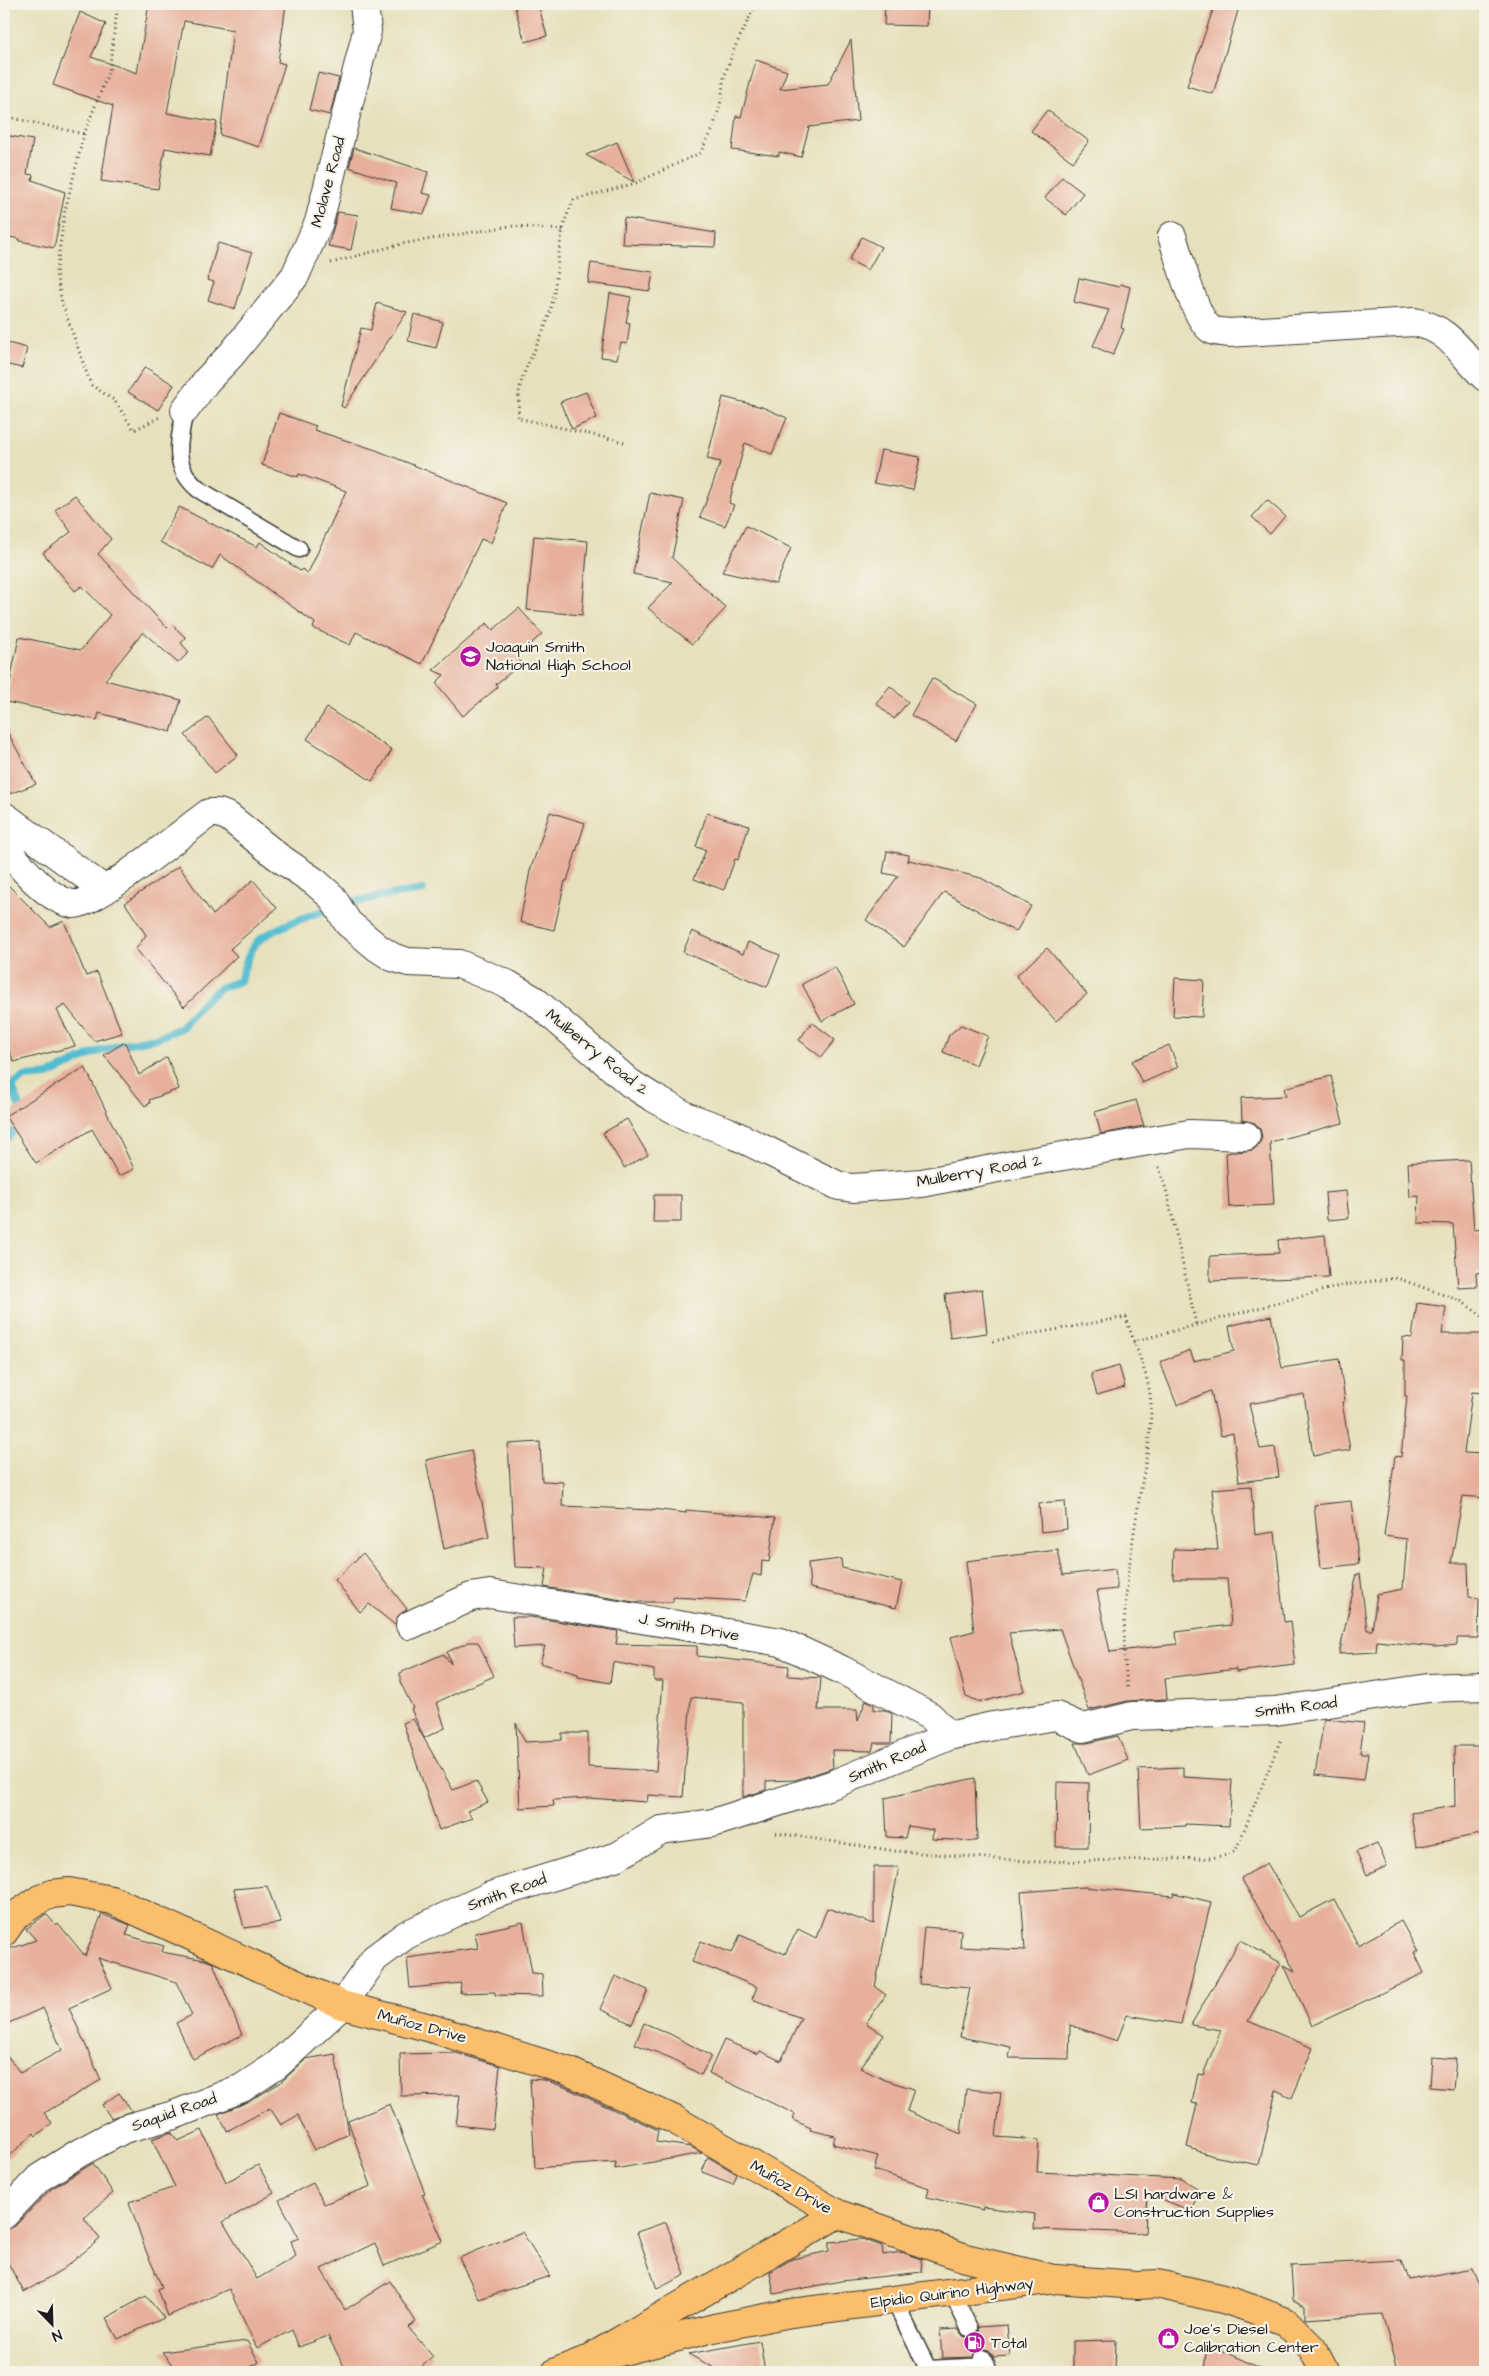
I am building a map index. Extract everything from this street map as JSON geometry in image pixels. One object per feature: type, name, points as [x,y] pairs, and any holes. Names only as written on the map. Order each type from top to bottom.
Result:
[{"type":"main road","name":"Muñoz Drive","points":[[4,1932],[16,1915],[40,1899],[52,1894],[69,1892],[112,1900],[342,2005],[454,2034],[568,2071],[675,2120],[838,2214],[966,2258],[1056,2279]]},
{"type":"main road","name":"Muñoz Drive","points":[[584,2362],[838,2214]]},
{"type":"main road","name":"Elpidio Quirino Highway","points":[[556,2372],[584,2362],[714,2328],[792,2312],[1056,2279],[1137,2285],[1157,2284],[1253,2309],[1286,2322],[1312,2348],[1325,2372]]},
{"type":"street","name":"Molave Road","points":[[185,410],[207,380],[231,355],[295,276],[319,222],[367,31],[364,4]]},
{"type":"street","points":[[1172,236],[1200,317],[1212,330],[1228,333],[1414,322],[1430,325],[1446,334],[1470,363],[1485,377]]},
{"type":"street","name":"Mulberry Road 2","points":[[4,845],[18,864],[41,886],[66,902],[75,904],[84,902],[105,890],[209,813],[218,813],[229,817],[332,897],[348,923],[392,957],[408,962],[459,964],[507,984],[534,1000],[630,1083],[652,1097],[688,1117],[727,1131],[839,1186],[853,1188],[922,1183],[1023,1162],[1189,1134],[1246,1136]]},
{"type":"street","points":[[4,816],[105,890]]},
{"type":"street","name":"J. Smith Drive","points":[[410,1625],[471,1597],[490,1594],[781,1642],[842,1670],[930,1716],[949,1736]]},
{"type":"street","name":"Smith Road","points":[[342,2005],[375,1958],[406,1935],[448,1914],[490,1896],[618,1856],[661,1830],[713,1823],[834,1784],[949,1736],[993,1726],[1056,1716],[1083,1728],[1132,1716],[1231,1714],[1293,1709],[1428,1688],[1485,1686]]},
{"type":"street","name":"Saquid Road","points":[[4,2215],[39,2178],[79,2153],[124,2129],[174,2115],[242,2088],[277,2065],[342,2005]]},
{"type":"lane","points":[[185,410],[179,445],[180,461],[189,481],[198,489],[299,549]]},
{"type":"lane","points":[[952,2292],[969,2328]]},
{"type":"lane","points":[[894,2300],[928,2369],[987,2366],[983,2358]]},
{"type":"path","points":[[118,4],[109,71],[84,134],[65,210],[56,272],[62,304],[91,385],[114,400],[134,430],[159,418]]},
{"type":"path","points":[[624,442],[518,418],[520,388],[550,313],[563,230],[574,200],[636,183],[700,153],[713,129],[721,101],[724,77],[734,49],[756,4]]},
{"type":"path","points":[[4,116],[84,134]]},
{"type":"path","points":[[295,276],[345,258],[409,242],[510,226],[563,230]]},
{"type":"path","points":[[1150,1141],[1168,1193],[1196,1324]]},
{"type":"path","points":[[1133,1342],[1343,1285],[1397,1278],[1461,1301],[1485,1318]]},
{"type":"path","points":[[993,1341],[1126,1316],[1133,1342],[1147,1379],[1151,1407],[1133,1538],[1125,1621],[1124,1659],[1132,1716]]},
{"type":"path","points":[[767,1832],[895,1851],[1038,1862],[1212,1858],[1226,1855],[1236,1850],[1293,1709]]},
{"type":"building","points":[[149,4],[286,4],[278,62],[285,64],[259,147],[220,135],[233,30],[184,21],[167,113],[217,122],[210,156],[165,148],[158,189],[101,181],[113,106],[53,85],[80,12],[106,24],[91,57],[137,73]]},
{"type":"building","points":[[529,4],[538,4],[547,36],[525,42],[515,8]]},
{"type":"building","points":[[885,4],[928,4],[927,26],[884,25]]},
{"type":"building","points":[[1215,4],[1240,4],[1213,94],[1187,86]]},
{"type":"building","points":[[851,40],[858,121],[809,127],[801,157],[779,152],[779,156],[732,150],[736,116],[741,117],[756,60],[787,71],[780,89],[828,84]]},
{"type":"building","points":[[318,73],[339,78],[330,115],[309,110]]},
{"type":"building","points":[[1047,110],[1089,141],[1073,162],[1031,131]]},
{"type":"building","points":[[4,135],[33,140],[27,174],[33,175],[32,180],[65,192],[54,248],[4,236]]},
{"type":"building","points":[[617,142],[634,182],[586,155]]},
{"type":"building","points":[[354,148],[428,172],[422,193],[431,195],[424,214],[391,208],[396,183],[349,167]]},
{"type":"building","points":[[1062,177],[1083,193],[1066,215],[1045,198]]},
{"type":"building","points":[[338,212],[358,215],[351,250],[328,246]]},
{"type":"building","points":[[624,218],[716,233],[715,247],[622,244]]},
{"type":"building","points":[[862,237],[881,247],[868,270],[849,260]]},
{"type":"building","points":[[218,243],[252,253],[235,309],[208,300],[214,282],[207,280]]},
{"type":"building","points":[[591,263],[653,272],[650,291],[588,283]]},
{"type":"building","points":[[1079,278],[1119,287],[1120,284],[1130,287],[1121,328],[1124,329],[1113,355],[1093,346],[1109,310],[1074,302]]},
{"type":"building","points":[[610,293],[631,297],[626,322],[630,323],[627,344],[621,343],[617,359],[601,357]]},
{"type":"building","points":[[377,303],[407,312],[344,408],[341,406],[361,328],[371,330]]},
{"type":"building","points":[[414,314],[443,322],[436,348],[408,341]]},
{"type":"building","points":[[4,342],[27,348],[22,368],[4,364]]},
{"type":"building","points":[[145,367],[174,385],[158,410],[128,392]]},
{"type":"building","points":[[586,392],[597,418],[572,429],[560,402]]},
{"type":"building","points":[[723,397],[762,407],[787,418],[772,454],[745,443],[729,503],[734,505],[725,526],[700,517],[721,462],[707,459]]},
{"type":"building","points":[[279,413],[316,426],[314,430],[376,450],[507,503],[491,543],[481,539],[422,664],[356,632],[350,645],[313,628],[315,623],[220,555],[212,569],[160,542],[179,507],[257,547],[260,542],[300,571],[302,569],[308,573],[346,491],[299,474],[298,477],[262,465]]},
{"type":"building","points":[[881,450],[920,457],[913,490],[874,483]]},
{"type":"building","points":[[650,493],[684,500],[672,558],[726,608],[692,644],[648,608],[673,582],[633,574]]},
{"type":"building","points":[[75,495],[111,539],[98,554],[167,628],[171,624],[186,638],[181,643],[189,652],[178,663],[143,632],[105,680],[181,700],[171,732],[99,713],[97,720],[6,702],[19,637],[81,650],[110,615],[82,586],[75,591],[43,553],[71,532],[55,510]]},
{"type":"building","points":[[1267,500],[1285,516],[1270,534],[1252,517]]},
{"type":"building","points":[[746,526],[791,548],[776,584],[722,572]]},
{"type":"building","points":[[534,536],[588,541],[582,615],[527,610]]},
{"type":"building","points":[[519,608],[542,634],[516,657],[522,663],[496,684],[498,687],[463,716],[436,683],[444,675],[433,670],[487,623],[493,630]]},
{"type":"building","points":[[932,678],[977,704],[956,741],[911,715]]},
{"type":"building","points":[[890,686],[908,702],[894,719],[876,703]]},
{"type":"building","points":[[327,708],[392,750],[372,781],[307,739]]},
{"type":"building","points":[[208,717],[238,755],[215,773],[185,735]]},
{"type":"building","points":[[4,726],[36,784],[9,794],[4,782]]},
{"type":"building","points":[[550,812],[585,823],[567,881],[565,881],[554,930],[520,922],[530,871]]},
{"type":"building","points":[[707,813],[749,826],[738,860],[735,859],[724,890],[694,879],[706,850],[696,847]]},
{"type":"building","points":[[887,851],[909,855],[908,862],[909,860],[981,878],[1031,906],[1016,932],[944,892],[904,947],[866,920],[898,876],[883,873]]},
{"type":"building","points":[[179,866],[213,915],[253,880],[277,908],[230,949],[237,956],[184,1007],[136,949],[146,935],[125,903]]},
{"type":"building","points":[[4,881],[50,927],[64,921],[86,976],[97,972],[122,1033],[94,1041],[65,1005],[57,1010],[75,1046],[14,1062],[4,1039]]},
{"type":"building","points":[[692,931],[743,954],[748,942],[780,955],[767,987],[683,952]]},
{"type":"building","points":[[1047,948],[1087,994],[1056,1021],[1016,976]]},
{"type":"building","points":[[835,967],[854,1004],[822,1021],[802,984]]},
{"type":"building","points":[[1175,978],[1204,980],[1202,1017],[1173,1016]]},
{"type":"building","points":[[812,1022],[835,1040],[821,1057],[799,1040]]},
{"type":"building","points":[[961,1025],[988,1036],[976,1065],[943,1052],[949,1035]]},
{"type":"building","points":[[125,1042],[139,1075],[167,1057],[179,1089],[149,1100],[150,1103],[145,1106],[104,1055]]},
{"type":"building","points":[[1169,1045],[1178,1067],[1142,1083],[1132,1061]]},
{"type":"building","points":[[85,1067],[134,1169],[119,1176],[92,1129],[36,1163],[5,1116]]},
{"type":"building","points":[[1331,1076],[1343,1123],[1270,1142],[1274,1205],[1229,1207],[1226,1153],[1253,1150],[1259,1145],[1262,1137],[1260,1129],[1255,1123],[1242,1120],[1241,1098],[1286,1096],[1284,1088]]},
{"type":"building","points":[[1136,1100],[1144,1126],[1101,1134],[1095,1112]]},
{"type":"building","points":[[627,1119],[648,1155],[624,1168],[603,1133]]},
{"type":"building","points":[[1469,1160],[1474,1230],[1485,1229],[1485,1272],[1476,1273],[1477,1287],[1458,1288],[1453,1224],[1418,1223],[1419,1196],[1410,1197],[1408,1163]]},
{"type":"building","points":[[1346,1191],[1349,1218],[1327,1220],[1325,1193]]},
{"type":"building","points":[[654,1195],[681,1195],[681,1222],[653,1222]]},
{"type":"building","points":[[1325,1235],[1329,1277],[1210,1281],[1210,1256],[1279,1253],[1278,1240]]},
{"type":"building","points":[[982,1289],[987,1333],[950,1338],[945,1294]]},
{"type":"building","points":[[1417,1303],[1446,1307],[1442,1334],[1485,1334],[1484,1393],[1472,1392],[1464,1453],[1485,1454],[1485,1498],[1463,1496],[1451,1563],[1468,1563],[1469,1597],[1479,1598],[1478,1638],[1457,1638],[1457,1645],[1435,1647],[1377,1641],[1376,1652],[1339,1654],[1357,1574],[1360,1574],[1367,1630],[1372,1630],[1377,1594],[1403,1589],[1407,1539],[1384,1536],[1395,1456],[1401,1457],[1407,1396],[1405,1396],[1405,1360],[1402,1360],[1403,1337],[1412,1338]]},
{"type":"building","points":[[1271,1316],[1282,1368],[1339,1359],[1345,1401],[1342,1402],[1350,1450],[1313,1456],[1304,1394],[1249,1404],[1260,1449],[1275,1447],[1279,1477],[1239,1482],[1233,1433],[1221,1436],[1211,1391],[1177,1405],[1160,1362],[1190,1350],[1194,1361],[1234,1351],[1229,1326]]},
{"type":"building","points":[[1119,1366],[1125,1387],[1097,1395],[1091,1374]]},
{"type":"building","points":[[540,1442],[542,1481],[563,1482],[562,1506],[652,1509],[686,1513],[686,1510],[775,1518],[769,1562],[762,1561],[761,1576],[753,1574],[745,1601],[673,1597],[673,1602],[634,1602],[544,1587],[547,1568],[515,1567],[508,1444]]},
{"type":"building","points":[[471,1450],[489,1537],[444,1549],[426,1460]]},
{"type":"building","points":[[1251,1486],[1255,1535],[1275,1532],[1284,1622],[1290,1621],[1295,1665],[1236,1672],[1236,1669],[1165,1678],[1167,1699],[1128,1701],[1089,1710],[1060,1629],[1009,1633],[1024,1691],[981,1702],[966,1697],[951,1637],[974,1631],[966,1561],[1058,1550],[1063,1575],[1115,1569],[1117,1589],[1097,1591],[1110,1652],[1177,1644],[1176,1632],[1231,1625],[1227,1579],[1173,1579],[1174,1549],[1218,1550],[1212,1489]]},
{"type":"building","points":[[1065,1501],[1067,1529],[1041,1532],[1039,1503]]},
{"type":"building","points":[[1351,1501],[1359,1564],[1321,1568],[1314,1505]]},
{"type":"building","points":[[363,1553],[407,1609],[398,1616],[395,1625],[369,1604],[360,1612],[335,1580]]},
{"type":"building","points":[[841,1559],[842,1568],[902,1582],[896,1608],[810,1588],[808,1563]]},
{"type":"building","points":[[512,1617],[531,1617],[618,1631],[616,1644],[697,1646],[697,1656],[789,1666],[788,1676],[821,1678],[818,1710],[857,1710],[858,1721],[866,1700],[874,1705],[874,1710],[885,1710],[892,1714],[891,1743],[874,1743],[872,1751],[832,1750],[833,1768],[795,1780],[766,1781],[766,1790],[743,1797],[743,1702],[691,1697],[683,1797],[648,1795],[647,1802],[588,1798],[553,1800],[554,1806],[520,1808],[516,1723],[525,1742],[562,1740],[562,1733],[588,1733],[588,1767],[656,1771],[663,1681],[654,1681],[654,1670],[613,1662],[610,1683],[578,1677],[578,1674],[540,1663],[545,1646],[514,1648]]},
{"type":"building","points":[[469,1642],[478,1642],[494,1676],[437,1702],[445,1728],[424,1738],[411,1709],[413,1708],[400,1682],[400,1673],[443,1654],[451,1664],[447,1652]]},
{"type":"building","points":[[413,1719],[453,1790],[476,1781],[488,1802],[467,1811],[472,1818],[439,1830],[403,1723]]},
{"type":"building","points":[[1324,1719],[1364,1723],[1360,1753],[1368,1753],[1364,1780],[1315,1775]]},
{"type":"building","points":[[1118,1736],[1128,1760],[1088,1775],[1075,1743],[1087,1743]]},
{"type":"building","points":[[1454,1746],[1485,1746],[1485,1833],[1416,1847],[1411,1813],[1455,1806]]},
{"type":"building","points":[[1183,1767],[1183,1777],[1232,1780],[1229,1826],[1185,1824],[1185,1826],[1141,1828],[1138,1769]]},
{"type":"building","points":[[975,1778],[977,1841],[932,1839],[933,1830],[908,1826],[905,1838],[887,1837],[885,1798]]},
{"type":"building","points":[[1057,1782],[1089,1783],[1088,1847],[1056,1847]]},
{"type":"building","points":[[1377,1843],[1387,1866],[1367,1875],[1356,1852]]},
{"type":"building","points":[[1267,1863],[1299,1917],[1334,1899],[1358,1945],[1401,1921],[1418,1952],[1414,1952],[1424,1973],[1312,2026],[1284,1965],[1295,1971],[1241,1878]]},
{"type":"building","points":[[874,1867],[899,1867],[875,1987],[886,1995],[866,2023],[884,2035],[860,2068],[885,2080],[914,2089],[907,2111],[961,2134],[966,2089],[1001,2092],[996,2137],[1039,2140],[1037,2172],[1182,2179],[1197,2188],[1197,2196],[1191,2211],[1147,2193],[1145,2233],[1034,2229],[1035,2214],[983,2207],[983,2210],[927,2197],[929,2188],[874,2170],[878,2156],[833,2144],[835,2136],[810,2130],[811,2128],[793,2120],[795,2114],[709,2073],[724,2040],[758,2054],[760,2051],[781,2061],[801,2018],[752,1999],[757,1987],[692,1962],[701,1941],[732,1953],[740,1935],[785,1954],[798,1929],[816,1938],[827,1908],[874,1924]]},
{"type":"building","points":[[267,1886],[281,1923],[244,1928],[234,1889]]},
{"type":"building","points":[[1084,1887],[1173,1896],[1174,1893],[1211,1902],[1181,2024],[1127,2015],[1117,2041],[1070,2025],[1069,2059],[1009,2058],[1011,2047],[960,2037],[970,1988],[919,1984],[924,1927],[961,1930],[960,1947],[1025,1950],[1021,1892]]},
{"type":"building","points":[[46,1914],[56,1925],[58,1923],[85,1956],[102,1914],[130,1925],[126,1935],[164,1946],[162,1952],[213,1963],[242,2035],[193,2059],[176,2023],[192,2015],[176,1982],[98,1958],[112,1988],[69,2008],[101,2080],[44,2113],[52,2123],[36,2136],[34,2133],[4,2161],[4,2051],[20,2073],[62,2050],[43,2008],[4,2025],[4,1951],[36,1940],[26,1929]]},
{"type":"building","points":[[523,1922],[532,1973],[542,1974],[543,1996],[495,1995],[495,1992],[460,1993],[461,1983],[410,1988],[407,1958],[478,1948],[475,1933]]},
{"type":"building","points":[[1240,1940],[1281,1963],[1248,2021],[1313,2048],[1292,2098],[1276,2090],[1259,2165],[1213,2156],[1187,2147],[1197,2104],[1192,2103],[1198,2074],[1203,2075],[1221,2030],[1191,2025]]},
{"type":"building","points":[[615,1976],[648,1990],[632,2024],[600,2009]]},
{"type":"building","points":[[644,2023],[670,2034],[711,2056],[701,2075],[671,2058],[635,2044]]},
{"type":"building","points":[[456,2053],[500,2066],[493,2129],[456,2125],[460,2095],[401,2096],[400,2054]]},
{"type":"building","points":[[335,2054],[349,2134],[314,2150],[298,2115],[281,2125],[270,2108],[227,2131],[218,2114],[248,2102],[280,2083],[306,2059]]},
{"type":"building","points":[[1432,2057],[1456,2059],[1453,2089],[1430,2087]]},
{"type":"building","points":[[530,2079],[544,2080],[562,2086],[658,2130],[656,2142],[691,2147],[702,2153],[615,2169],[616,2162],[535,2168]]},
{"type":"building","points":[[119,2093],[132,2111],[111,2118],[102,2105]]},
{"type":"building","points":[[390,2104],[425,2193],[422,2194],[443,2241],[384,2266],[375,2243],[321,2269],[345,2310],[390,2281],[416,2322],[408,2327],[433,2357],[415,2372],[371,2372],[363,2364],[347,2372],[328,2336],[299,2347],[292,2330],[257,2348],[229,2289],[168,2316],[158,2289],[162,2287],[146,2251],[129,2202],[175,2187],[152,2139],[171,2132],[178,2141],[202,2130],[226,2182],[258,2165],[274,2193],[223,2222],[257,2279],[296,2256],[291,2241],[299,2238],[279,2200],[313,2183],[324,2204],[371,2186],[348,2121]]},
{"type":"building","points":[[708,2157],[737,2174],[733,2184],[702,2172]]},
{"type":"building","points":[[93,2163],[113,2193],[84,2218],[100,2239],[63,2269],[24,2292],[4,2256],[4,2230],[15,2226],[51,2189]]},
{"type":"building","points":[[666,2222],[685,2275],[657,2289],[637,2232]]},
{"type":"building","points":[[522,2232],[550,2276],[479,2299],[459,2258]]},
{"type":"building","points":[[862,2239],[882,2246],[883,2255],[902,2252],[921,2259],[922,2272],[841,2281],[774,2294],[770,2272],[792,2259],[829,2251],[829,2242]]},
{"type":"building","points":[[1402,2260],[1409,2280],[1472,2268],[1485,2301],[1485,2372],[1399,2372],[1382,2314],[1305,2319],[1305,2306],[1293,2300],[1291,2265]]},
{"type":"building","points":[[146,2296],[164,2318],[118,2339],[106,2318]]},
{"type":"building","name":"Total","points":[[1007,2325],[1010,2356],[994,2357],[989,2350],[983,2348],[978,2349],[973,2357],[942,2358],[940,2330],[958,2329],[963,2336],[969,2338],[977,2334],[979,2327]]},
{"type":"building","points":[[1116,2340],[1115,2372],[1073,2372],[1073,2341]]},
{"type":"building","points":[[247,2341],[259,2362],[243,2372],[178,2372],[162,2352]]},
{"type":"building","points":[[760,2341],[765,2372],[722,2372],[688,2354]]},
{"type":"building","points":[[1207,2344],[1269,2372],[1204,2372]]},
{"type":"waterway","points":[[343,905],[376,897],[423,890]]},
{"type":"waterway","points":[[4,1141],[26,1118],[17,1101],[12,1085],[25,1077],[48,1075],[97,1052],[124,1044],[157,1038],[181,1028],[202,1003],[220,988],[240,981],[251,951],[263,937],[293,922],[332,908]]},
{"type":"place","name":"Joaquin Smith National High School","points":[[470,656]]},
{"type":"place","name":"LSI hardware & Construction Supplies","points":[[1098,2203]]},
{"type":"place","name":"Joe's Diesel Calibration Center","points":[[1168,2338]]},
{"type":"place","name":"Total","points":[[975,2343]]}]
